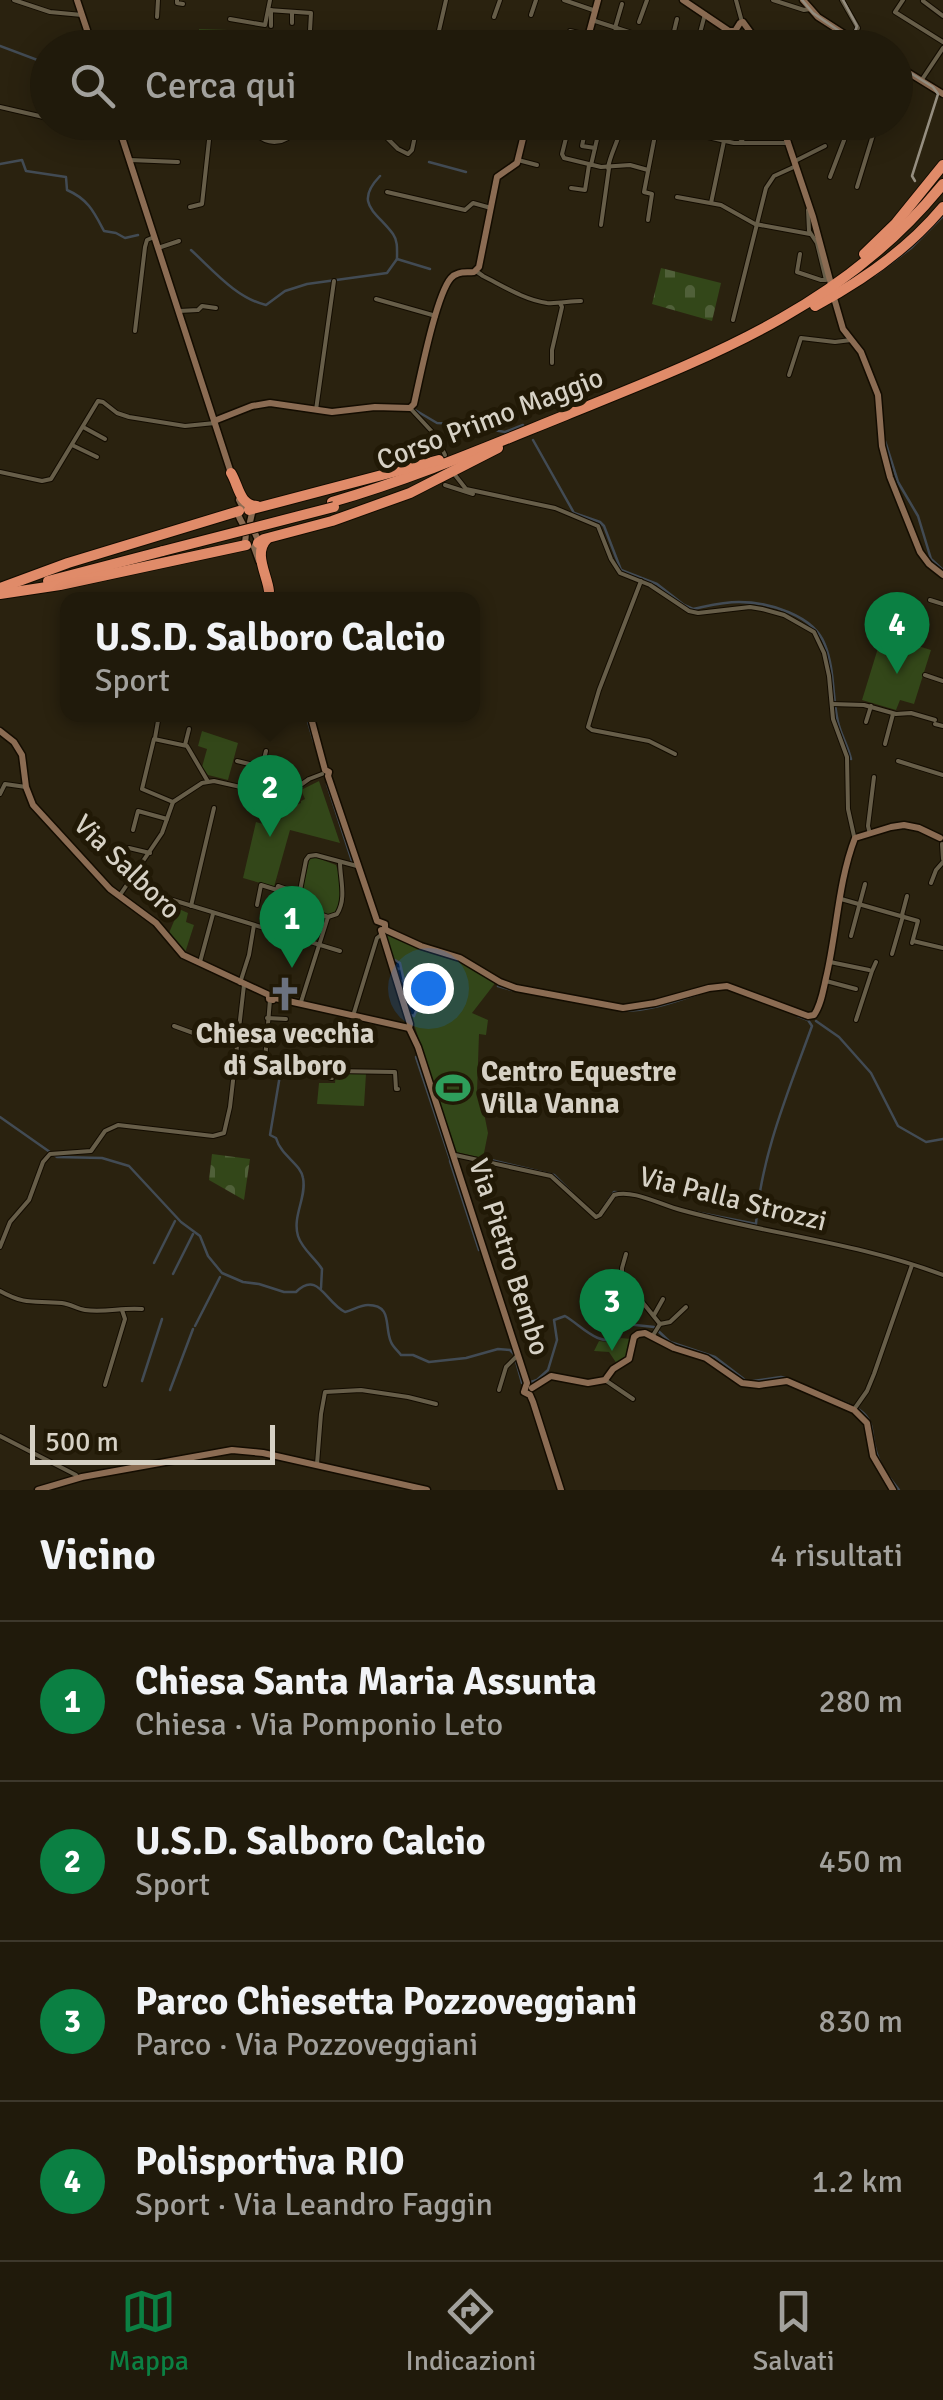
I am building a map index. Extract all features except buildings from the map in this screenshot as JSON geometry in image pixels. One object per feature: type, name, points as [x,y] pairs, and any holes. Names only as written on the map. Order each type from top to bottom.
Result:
[{"type":"highway","points":[[808,306],[887,232],[943,166]]},
{"type":"highway","name":"Corso Primo Maggio","points":[[909,226],[943,184]]},
{"type":"highway","name":"Corso Primo Maggio","points":[[0,591],[420,479],[734,350],[808,306],[909,226],[943,192]]},
{"type":"highway","points":[[808,306],[832,297],[899,250],[943,207]]},
{"type":"highway","name":"Corso Primo Maggio","points":[[333,504],[483,449],[733,345],[808,306]]},
{"type":"highway","points":[[0,591],[60,585],[257,543],[399,498],[498,448]]},
{"type":"highway","points":[[0,591],[68,563],[247,509],[483,449]]},
{"type":"highway","points":[[231,473],[247,509]]},
{"type":"highway","points":[[257,543],[261,545],[270,592]]},
{"type":"street","points":[[14,0],[50,12],[82,14]]},
{"type":"street","points":[[77,0],[87,30]]},
{"type":"street","points":[[156,17],[158,0]]},
{"type":"street","points":[[270,0],[270,26]]},
{"type":"street","points":[[439,30],[446,0]]},
{"type":"street","points":[[494,17],[500,0]]},
{"type":"street","points":[[531,15],[536,0]]},
{"type":"street","points":[[564,0],[594,10]]},
{"type":"street","points":[[589,30],[598,0]]},
{"type":"street","points":[[639,22],[647,0]]},
{"type":"street","points":[[683,0],[728,30]]},
{"type":"street","points":[[736,0],[748,30]]},
{"type":"street","points":[[773,0],[804,10],[808,3],[841,30]]},
{"type":"street","points":[[842,0],[857,30]]},
{"type":"street","points":[[890,18],[904,0]]},
{"type":"street","points":[[923,1],[943,16]]},
{"type":"street","points":[[616,28],[622,4]]},
{"type":"street","points":[[270,10],[311,13],[310,30]]},
{"type":"street","points":[[230,19],[265,25],[270,10]]},
{"type":"street","points":[[292,12],[292,23]]},
{"type":"street","points":[[895,12],[943,45],[921,80]]},
{"type":"street","points":[[700,30],[704,14]]},
{"type":"street","points":[[675,30],[678,19]]},
{"type":"street","points":[[592,20],[623,30]]},
{"type":"street","points":[[736,30],[742,22]]},
{"type":"street","points":[[913,75],[943,94]]},
{"type":"street","points":[[0,107],[30,115]]},
{"type":"street","points":[[123,140],[231,473]]},
{"type":"street","points":[[190,207],[202,204],[209,140]]},
{"type":"street","points":[[389,140],[408,154],[414,140]]},
{"type":"street","points":[[476,271],[498,175],[514,166],[523,140]]},
{"type":"street","points":[[566,140],[562,156],[608,168],[627,165],[648,170]]},
{"type":"street","points":[[584,140],[582,148],[595,148]]},
{"type":"street","points":[[571,188],[585,190],[597,140]]},
{"type":"street","points":[[601,225],[610,158],[618,140]]},
{"type":"street","points":[[648,220],[652,194],[646,193],[645,188],[654,140]]},
{"type":"street","points":[[720,140],[788,143]]},
{"type":"street","points":[[787,140],[831,284]]},
{"type":"street","points":[[830,178],[844,140]]},
{"type":"street","points":[[858,187],[872,140]]},
{"type":"street","points":[[708,203],[724,141]]},
{"type":"street","points":[[733,320],[770,180],[825,146]]},
{"type":"street","points":[[130,160],[178,162]]},
{"type":"street","points":[[518,160],[537,165]]},
{"type":"street","points":[[387,192],[465,210],[473,203],[491,208]]},
{"type":"street","points":[[677,197],[723,206],[757,224],[810,234]]},
{"type":"street","points":[[800,254],[797,272],[826,280],[817,243],[810,234],[810,208]]},
{"type":"street","points":[[134,330],[146,242],[154,237]]},
{"type":"street","points":[[158,248],[178,242]]},
{"type":"street","points":[[410,408],[436,316],[452,276],[476,271],[546,303],[581,301]]},
{"type":"street","points":[[316,410],[334,281]]},
{"type":"street","points":[[376,298],[436,316]]},
{"type":"street","points":[[834,298],[843,329],[863,356],[878,395],[882,446],[890,478],[920,552],[943,575]]},
{"type":"street","points":[[552,363],[560,303]]},
{"type":"street","points":[[179,310],[216,308]]},
{"type":"street","points":[[789,375],[801,338],[850,340]]},
{"type":"street","points":[[0,472],[47,482],[56,475],[98,401],[129,418],[186,426],[215,422],[260,404],[342,412],[375,407],[410,408],[436,436],[445,455]]},
{"type":"street","points":[[82,427],[105,439]]},
{"type":"street","points":[[72,445],[97,457]]},
{"type":"street","points":[[353,1016],[382,929],[460,958],[508,985],[533,991],[623,1008],[709,988],[730,987],[812,1016],[818,1011],[826,981],[846,870],[857,837],[848,810],[847,757],[833,720],[834,704],[824,653],[807,626],[762,609],[689,611],[650,585],[620,572],[598,526],[556,508],[466,489],[455,474]]},
{"type":"street","points":[[445,484],[469,493],[502,497]]},
{"type":"street","points":[[247,509],[239,517],[257,543]]},
{"type":"street","points":[[641,581],[588,727],[649,740],[674,754]]},
{"type":"street","points":[[930,600],[943,604]]},
{"type":"street","points":[[924,675],[943,681]]},
{"type":"street","points":[[834,704],[911,713],[943,726]]},
{"type":"street","points":[[866,722],[871,706]]},
{"type":"street","points":[[884,744],[894,714]]},
{"type":"street","points":[[159,722],[142,790],[173,802]]},
{"type":"street","name":"Via Pietro Bembo","points":[[312,722],[325,773],[382,929],[406,1024],[414,1035],[488,1253],[515,1357],[544,1425],[562,1490]]},
{"type":"street","points":[[189,728],[185,745],[207,781]]},
{"type":"street","name":"Via Salboro","points":[[0,731],[14,742],[22,756],[26,787],[38,812],[118,897],[156,923],[180,952],[271,998],[406,1024]]},
{"type":"street","points":[[155,738],[185,745]]},
{"type":"street","points":[[252,807],[266,750]]},
{"type":"street","points":[[237,761],[290,774]]},
{"type":"street","points":[[898,761],[943,775]]},
{"type":"street","points":[[118,897],[162,833],[173,802],[207,781],[282,795],[325,773]]},
{"type":"street","points":[[870,834],[874,777]]},
{"type":"street","points":[[0,794],[8,783],[26,787]]},
{"type":"street","points":[[191,906],[214,808]]},
{"type":"street","points":[[133,830],[138,811],[167,818]]},
{"type":"street","points":[[857,837],[904,825],[919,828],[942,841],[943,861],[931,883]]},
{"type":"street","points":[[129,848],[150,853]]},
{"type":"street","points":[[340,862],[342,908],[338,914],[328,916],[298,907],[296,901],[309,856],[316,855],[359,866]]},
{"type":"street","points":[[132,880],[152,894],[340,952]]},
{"type":"street","points":[[852,936],[865,884]]},
{"type":"street","points":[[257,905],[262,886],[298,892]]},
{"type":"street","points":[[892,954],[907,896]]},
{"type":"street","points":[[840,900],[918,921],[913,942],[943,948]]},
{"type":"street","points":[[200,964],[213,914]]},
{"type":"street","points":[[302,1002],[328,916]]},
{"type":"street","points":[[0,1247],[8,1225],[28,1200],[44,1162],[52,1153],[91,1151],[105,1131],[118,1126],[222,1134],[227,1126],[242,984],[254,926]]},
{"type":"street","points":[[830,962],[872,970]]},
{"type":"street","points":[[856,1020],[876,962]]},
{"type":"street","points":[[826,981],[856,989]]},
{"type":"street","points":[[271,998],[264,1056],[268,1063],[325,1066],[333,1067],[334,1071]]},
{"type":"street","points":[[267,1018],[286,1019]]},
{"type":"street","points":[[174,1026],[196,1034],[237,1040]]},
{"type":"street","points":[[325,1066],[326,1078],[332,1078],[334,1071]]},
{"type":"street","points":[[334,1071],[394,1072],[398,1089]]},
{"type":"street","name":"Via Palla Strozzi","points":[[453,1155],[551,1176],[596,1217],[614,1195],[624,1193],[689,1212],[873,1253],[943,1276]]},
{"type":"street","points":[[626,1254],[622,1277],[659,1325]]},
{"type":"street","points":[[856,1408],[880,1358],[912,1265]]},
{"type":"street","points":[[0,1292],[26,1303],[60,1302],[86,1310],[142,1308]]},
{"type":"street","points":[[654,1316],[662,1299]]},
{"type":"street","points":[[653,1335],[659,1325],[670,1322],[686,1307]]},
{"type":"street","points":[[105,1384],[126,1319],[122,1310]]},
{"type":"street","points":[[530,1390],[551,1376],[588,1383],[605,1380],[613,1369],[629,1359],[634,1337],[653,1335],[674,1348],[714,1362],[742,1382],[787,1381],[856,1408],[866,1423],[874,1456],[894,1490]]},
{"type":"street","points":[[499,1390],[506,1366],[515,1357]]},
{"type":"street","points":[[605,1380],[633,1400]]},
{"type":"street","points":[[316,1466],[324,1395],[328,1391],[360,1390],[436,1404]]},
{"type":"street","points":[[0,1436],[77,1478]]},
{"type":"street","points":[[38,1490],[77,1478],[226,1450],[252,1452],[427,1490]]},
{"type":"green space","points":[[661,268],[721,283],[712,321],[652,304]]},
{"type":"green space","points":[[882,635],[931,650],[914,704],[900,700],[896,710],[862,700]]},
{"type":"green space","points":[[202,731],[238,743],[228,780],[208,775],[202,767],[207,749],[198,746]]},
{"type":"green space","points":[[319,781],[340,843],[290,830],[274,887],[243,878],[256,822],[271,826],[278,799],[301,803],[305,799],[301,790]]},
{"type":"green space","points":[[310,857],[336,865],[340,899],[332,914],[299,905]]},
{"type":"green space","points":[[179,909],[188,913],[186,922],[194,925],[185,953],[169,933]]},
{"type":"green space","points":[[300,910],[324,917],[321,931],[294,922]]},
{"type":"green space","points":[[384,933],[459,959],[496,982],[472,1013],[488,1020],[486,1035],[479,1034],[477,1092],[488,1133],[483,1158],[456,1152]]},
{"type":"green space","points":[[336,1073],[366,1074],[364,1106],[317,1104],[319,1083],[335,1083]]},
{"type":"green space","points":[[212,1154],[250,1159],[244,1200],[209,1180]]},
{"type":"green space","points":[[621,1338],[631,1339],[627,1359],[617,1364],[609,1352],[594,1351],[599,1341],[614,1343]]},
{"type":"water","points":[[395,960],[400,963],[404,981],[409,973],[412,975],[408,986],[411,995],[434,998],[430,1011],[410,1015]]},
{"type":"waterway","points":[[0,46],[30,57]]},
{"type":"waterway","points":[[0,164],[22,160],[26,171],[66,177],[67,190],[85,202],[104,231],[125,238],[138,235]]},
{"type":"waterway","points":[[429,162],[466,172]]},
{"type":"waterway","points":[[380,176],[368,194],[368,201],[395,237],[397,259]]},
{"type":"waterway","points":[[875,275],[911,248],[943,216]]},
{"type":"waterway","points":[[191,250],[235,290],[266,305],[285,291],[307,284],[387,273],[397,259],[430,269]]},
{"type":"waterway","points":[[415,410],[437,423],[505,432],[523,425]]},
{"type":"waterway","points":[[533,440],[574,513],[604,526],[621,570],[657,584],[693,609],[751,603],[789,612],[811,626],[828,654],[838,722],[851,759]]},
{"type":"waterway","points":[[885,441],[898,482],[918,516],[931,559],[943,570]]},
{"type":"waterway","points":[[308,722],[314,742]]},
{"type":"waterway","points":[[327,784],[352,861]]},
{"type":"waterway","points":[[498,986],[512,990]]},
{"type":"waterway","points":[[623,1011],[652,1008],[698,994]]},
{"type":"waterway","points":[[690,1211],[756,1224],[770,1148],[812,1026],[798,1016]]},
{"type":"waterway","points":[[816,1021],[839,1037],[871,1073],[898,1126],[926,1142],[943,1139]]},
{"type":"waterway","points":[[416,1057],[450,1159]]},
{"type":"waterway","points":[[281,1069],[270,1135],[301,1173],[304,1185],[298,1236],[322,1269],[321,1288]]},
{"type":"waterway","points":[[0,1117],[57,1157],[102,1158],[129,1166],[181,1222],[200,1236],[208,1256],[222,1273],[284,1292],[296,1292],[310,1284],[345,1312],[365,1305],[376,1306],[384,1313],[391,1342],[401,1355],[429,1362],[510,1350],[522,1383]]},
{"type":"waterway","points":[[483,1158],[554,1175],[572,1193]]},
{"type":"waterway","points":[[450,1161],[479,1250]]},
{"type":"waterway","points":[[605,1205],[614,1192],[630,1193]]},
{"type":"waterway","points":[[154,1263],[175,1221]]},
{"type":"waterway","points":[[173,1274],[193,1234]]},
{"type":"waterway","points":[[195,1326],[220,1277]]},
{"type":"waterway","points":[[531,1382],[548,1370],[557,1340],[554,1320],[565,1316],[604,1340],[619,1338],[626,1324],[654,1327],[670,1342],[715,1357],[745,1380]]},
{"type":"waterway","points":[[142,1381],[162,1319]]},
{"type":"waterway","points":[[170,1390],[193,1329]]},
{"type":"waterway","points":[[753,1381],[789,1379]]},
{"type":"waterway","points":[[833,1398],[868,1418],[882,1466]]},
{"type":"waterway","points":[[886,1473],[899,1490]]},
{"type":"tram line","points":[[802,0],[838,30]]},
{"type":"tram line","points":[[843,0],[856,30]]},
{"type":"tram line","points":[[913,75],[938,94],[912,176],[915,181]]},
{"type":"place","name":"Polisportiva RIO","points":[[897,674]]},
{"type":"place","name":"U.S.D. Salboro Calcio","points":[[270,837]]},
{"type":"place","name":"Chiesa Santa Maria Assunta","points":[[292,968]]},
{"type":"place","name":"Chiesa vecchia di Salboro","points":[[285,994]]},
{"type":"place","name":"Centro Equestre Villa Vanna","points":[[453,1088]]},
{"type":"place","name":"Parco Chiesetta Pozzoveggiani","points":[[612,1351]]}]
